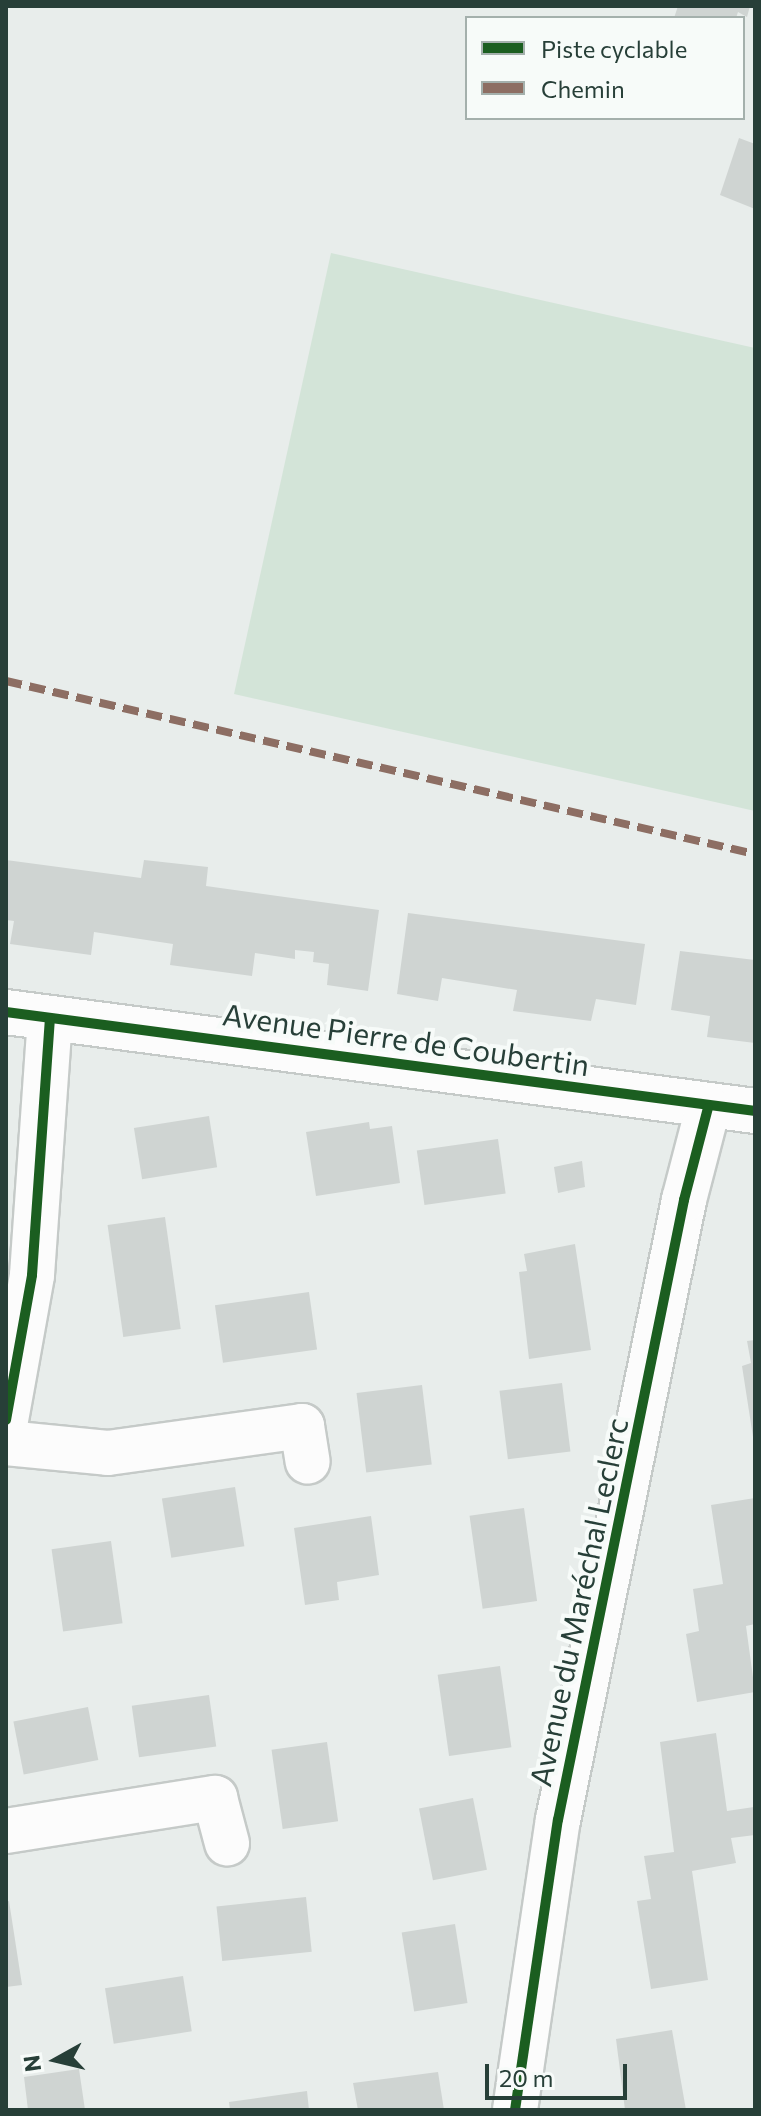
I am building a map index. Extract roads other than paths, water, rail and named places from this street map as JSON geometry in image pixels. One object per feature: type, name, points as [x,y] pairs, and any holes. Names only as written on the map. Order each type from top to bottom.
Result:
[{"type":"street","name":"Avenue Pierre de Coubertin","points":[[6,1012],[536,1079],[708,1108],[755,1111]]},
{"type":"street","points":[[6,1420],[32,1275],[50,1019]]},
{"type":"street","name":"Avenue du Maréchal Leclerc","points":[[515,2110],[558,1820],[684,1200],[708,1108]]},
{"type":"street","points":[[6,1443],[108,1453],[302,1426],[308,1462]]},
{"type":"street","points":[[6,1831],[215,1798],[227,1843]]}]
